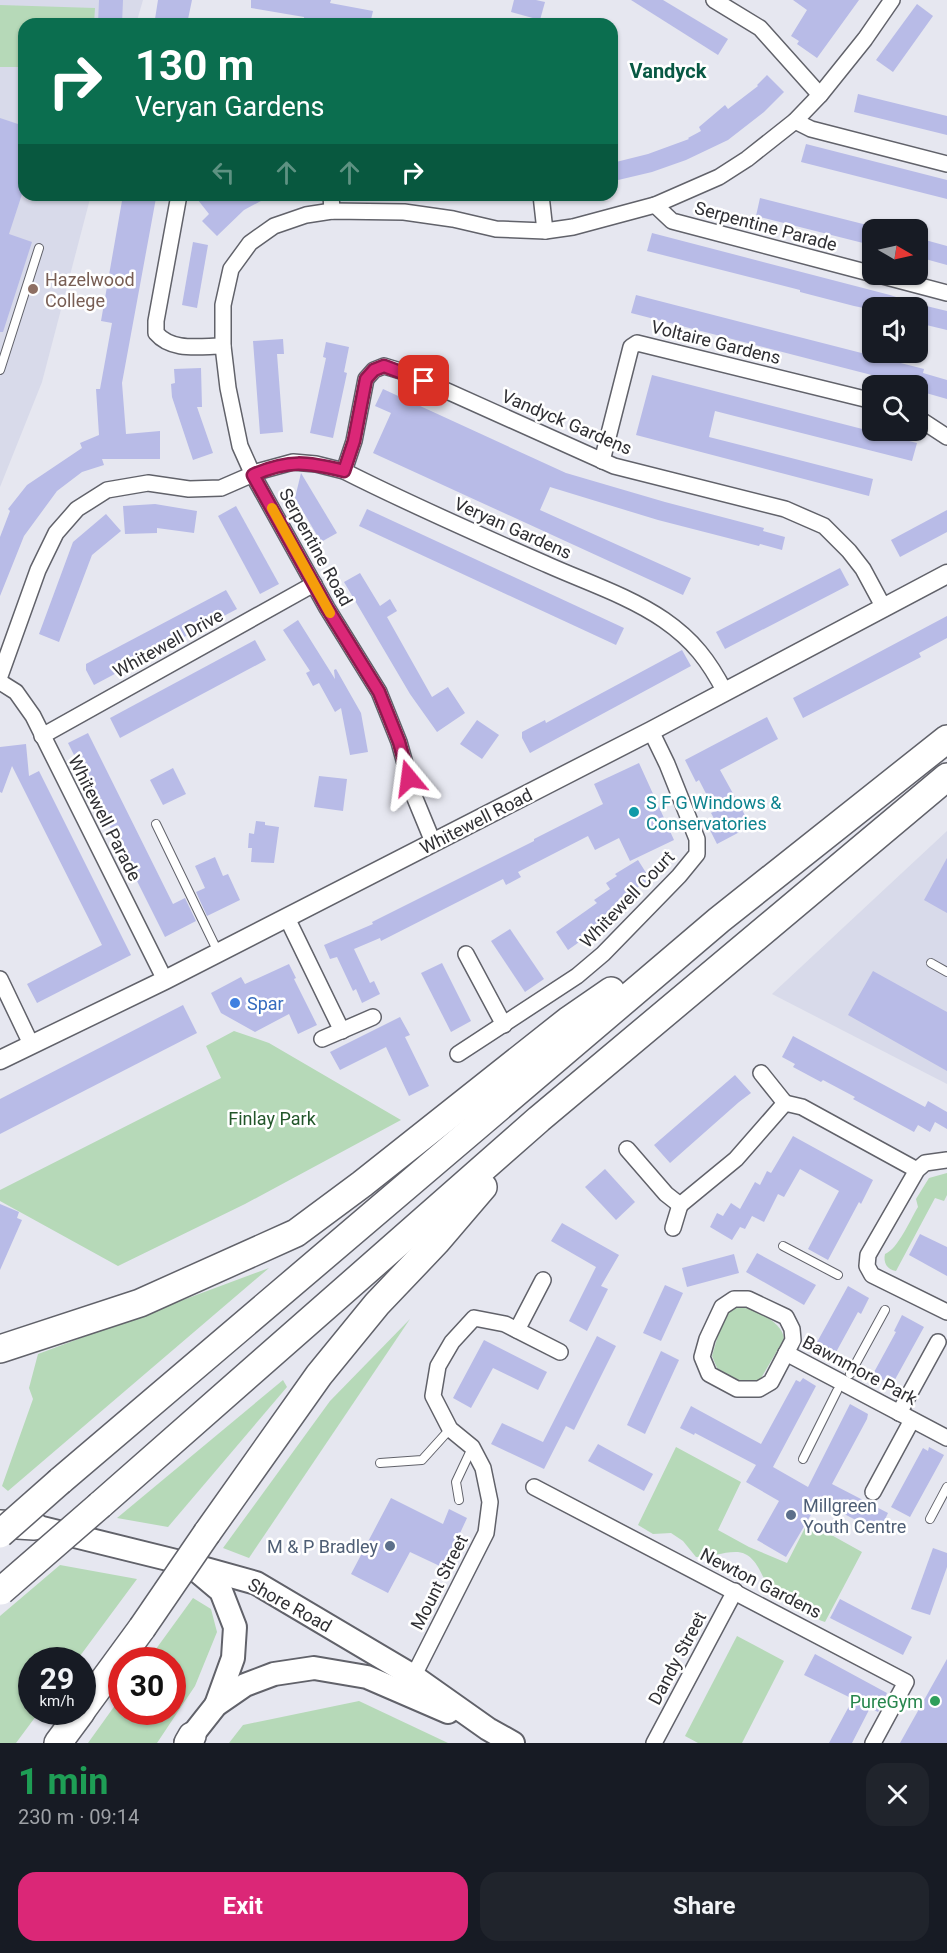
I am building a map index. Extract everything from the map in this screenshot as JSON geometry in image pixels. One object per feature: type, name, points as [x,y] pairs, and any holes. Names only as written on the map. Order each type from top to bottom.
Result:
[{"type":"highway","points":[[0,1534],[718,920],[947,739]]},
{"type":"highway","points":[[0,1591],[539,1119],[947,777]]},
{"type":"highway","points":[[0,1349],[140,1303],[296,1233],[371,1177],[569,1020],[718,920]]},
{"type":"highway","points":[[96,1692],[319,1375],[377,1304],[436,1242],[539,1119]]},
{"type":"highway","points":[[0,1524],[33,1526]]},
{"type":"highway","points":[[58,1743],[72,1725]]},
{"type":"main road","name":"Shore Road","points":[[0,1512],[33,1526],[256,1583],[409,1685],[513,1743]]},
{"type":"main road","points":[[188,1564],[222,1591],[235,1627],[233,1658],[216,1705]]},
{"type":"main road","name":"Shore Road","points":[[189,1741],[216,1705],[245,1685],[274,1674],[314,1668],[409,1685]]},
{"type":"street","points":[[714,0],[760,28],[820,95]]},
{"type":"street","name":"Serpentine Road","points":[[434,842],[414,796],[399,742],[379,692],[314,584],[253,475],[240,446],[228,388],[223,346],[223,305],[231,269],[250,243],[274,226],[306,215],[332,211],[404,212],[453,219],[496,229],[545,231],[573,227],[655,205],[719,177],[747,159],[795,121],[820,95],[865,39],[892,0]]},
{"type":"street","points":[[795,121],[811,129],[947,164]]},
{"type":"street","points":[[178,201],[156,321],[156,333],[163,342],[175,346],[223,346]]},
{"type":"street","points":[[331,201],[332,211]]},
{"type":"street","points":[[542,201],[545,231]]},
{"type":"street","name":"Serpentine Parade","points":[[655,205],[672,222],[862,271]]},
{"type":"street","name":"Serpentine Parade","points":[[916,285],[947,293]]},
{"type":"street","name":"Voltaire Gardens","points":[[602,461],[631,347],[637,343],[862,398]]},
{"type":"street","name":"Vandyck Gardens","points":[[344,471],[354,441],[366,379],[374,370],[384,366],[407,373],[614,466],[785,509],[824,526],[849,551],[884,608]]},
{"type":"street","points":[[928,425],[947,437]]},
{"type":"street","name":"Veryan Gardens","points":[[0,676],[38,570],[56,533],[76,509],[107,490],[148,483],[189,489],[221,488],[293,462],[316,464],[344,471],[631,602],[664,620],[693,644],[711,665],[725,692]]},
{"type":"street","name":"Whitewell Road","points":[[0,1060],[287,918],[651,731],[947,574]]},
{"type":"street","name":"Whitewell Drive","points":[[42,736],[314,584]]},
{"type":"street","name":"Whitewell Parade","points":[[0,682],[16,692],[33,716],[165,980]]},
{"type":"street","name":"Whitewell Court","points":[[458,1054],[577,976],[603,954],[679,876],[697,854],[697,838],[651,731]]},
{"type":"street","points":[[287,918],[342,1030]]},
{"type":"street","points":[[466,954],[504,1025]]},
{"type":"street","points":[[0,979],[31,1044]]},
{"type":"street","points":[[322,1039],[373,1017]]},
{"type":"street","points":[[761,1073],[785,1103],[802,1107],[917,1170]]},
{"type":"street","points":[[674,1228],[680,1205],[736,1159],[785,1103]]},
{"type":"street","points":[[627,1149],[666,1194],[680,1205]]},
{"type":"street","points":[[947,1160],[925,1163],[917,1170],[868,1256],[867,1266],[872,1275],[947,1312]]},
{"type":"street","points":[[517,1330],[543,1280]]},
{"type":"street","name":"Bawnmore Park","points":[[734,1299],[748,1299],[786,1317],[792,1329],[793,1340],[786,1353],[771,1382],[759,1389],[737,1389],[709,1374],[702,1357],[707,1339],[722,1306],[734,1299]]},
{"type":"street","name":"Mount Street","points":[[409,1685],[486,1533],[490,1502],[483,1468],[472,1447],[450,1429],[433,1396],[438,1366],[452,1342],[474,1318],[505,1324],[560,1352]]},
{"type":"street","points":[[873,1492],[938,1342]]},
{"type":"street","name":"Bawnmore Park","points":[[786,1353],[947,1438]]},
{"type":"street","name":"Newton Gardens","points":[[534,1487],[906,1682],[873,1743]]},
{"type":"street","name":"Dandy Street","points":[[654,1743],[735,1591]]},
{"type":"lane","points":[[0,370],[4,343],[39,248]]},
{"type":"lane","points":[[156,824],[218,953]]},
{"type":"lane","points":[[931,963],[947,972]]},
{"type":"lane","points":[[783,1246],[838,1275]]},
{"type":"lane","points":[[850,1374],[885,1310]]},
{"type":"lane","points":[[803,1460],[837,1391]]},
{"type":"lane","points":[[380,1463],[422,1460],[450,1429]]},
{"type":"lane","points":[[459,1500],[456,1482],[472,1447]]},
{"type":"lane","points":[[930,1519],[947,1486]]},
{"type":"shaded area","name":"Hazelwood College","points":[[0,0],[143,0],[138,18],[18,18],[18,201],[89,201],[42,382],[0,487]]},
{"type":"shaded area","points":[[947,831],[947,1084],[772,994]]},
{"type":"green space","points":[[0,5],[95,8],[94,18],[18,18],[18,67],[0,67]]},
{"type":"green space","name":"Finlay Park","points":[[234,1031],[269,1043],[401,1120],[245,1204],[118,1266],[0,1201],[0,1190],[221,1078],[206,1046]]},
{"type":"green space","points":[[947,1173],[947,1195],[944,1201],[935,1198],[896,1271],[890,1269],[885,1263],[885,1254],[895,1246],[918,1207],[916,1199],[929,1178]]},
{"type":"green space","points":[[269,1268],[8,1491],[2,1486],[33,1399],[29,1388],[38,1354]]},
{"type":"green space","points":[[740,1307],[753,1310],[774,1322],[784,1339],[760,1380],[749,1385],[743,1384],[717,1368],[712,1356],[724,1315],[728,1310]]},
{"type":"green space","points":[[410,1319],[249,1558],[223,1548],[330,1401]]},
{"type":"green space","points":[[283,1380],[287,1387],[168,1527],[117,1518]]},
{"type":"green space","points":[[676,1447],[741,1482],[718,1530],[749,1547],[787,1563],[808,1522],[862,1552],[825,1622],[817,1618],[803,1601],[794,1598],[781,1600],[775,1597],[755,1563],[745,1554],[733,1552],[696,1557],[683,1541],[671,1533],[653,1534],[638,1525]]},
{"type":"green space","points":[[60,1565],[137,1579],[87,1647],[18,1647],[18,1725],[29,1725],[16,1743],[0,1743],[0,1616]]},
{"type":"green space","points":[[193,1598],[211,1609],[217,1632],[195,1686],[186,1700],[186,1647],[157,1647]]},
{"type":"green space","points":[[737,1636],[784,1661],[742,1743],[698,1743],[685,1736]]},
{"type":"green space","points":[[359,1701],[448,1743],[229,1743],[243,1725]]},
{"type":"green space","points":[[108,1715],[108,1725],[169,1725],[157,1743],[88,1743]]},
{"type":"building","points":[[99,0],[123,0],[122,18],[98,18]]},
{"type":"building","points":[[158,0],[192,0],[188,18],[155,18]]},
{"type":"building","points":[[251,0],[331,0],[330,3],[373,11],[371,18],[304,18],[251,8]]},
{"type":"building","points":[[514,0],[545,2],[541,18],[511,12]]},
{"type":"building","points":[[631,0],[663,0],[728,39],[718,55]]},
{"type":"building","points":[[793,0],[859,0],[817,58],[797,44],[799,41],[791,36],[807,10]]},
{"type":"building","points":[[917,4],[933,16],[893,72],[876,60]]},
{"type":"building","points":[[767,75],[784,92],[764,112],[728,140],[686,160],[652,172],[618,180],[618,162],[648,154],[689,139],[701,131],[699,127],[725,105],[728,109]]},
{"type":"building","points":[[858,94],[947,116],[947,135],[854,112]]},
{"type":"building","points":[[0,118],[18,124],[20,201],[9,234],[32,242],[3,332],[0,332]]},
{"type":"building","points":[[806,144],[947,180],[947,199],[801,162]]},
{"type":"building","points":[[760,198],[862,224],[862,243],[756,216]]},
{"type":"building","points":[[122,201],[155,201],[122,383],[126,434],[160,431],[160,459],[102,459],[104,465],[82,472],[57,491],[24,536],[0,596],[0,537],[10,511],[8,509],[27,485],[82,448],[80,443],[99,435],[96,389],[100,389],[112,323],[101,321]]},
{"type":"building","points":[[199,201],[261,201],[244,210],[217,236],[202,221],[209,214]]},
{"type":"building","points":[[652,233],[896,297],[862,297],[862,308],[647,251]]},
{"type":"building","points":[[928,241],[947,246],[947,265],[928,260]]},
{"type":"building","points":[[193,242],[208,245],[197,308],[182,305]]},
{"type":"building","points":[[636,295],[862,353],[862,363],[901,363],[924,369],[923,373],[947,380],[947,399],[928,394],[928,375],[872,375],[631,313]]},
{"type":"building","points":[[928,306],[947,311],[947,330],[928,325]]},
{"type":"building","points":[[283,339],[284,354],[277,354],[283,432],[260,434],[253,341]]},
{"type":"building","points":[[326,342],[349,347],[344,372],[347,373],[333,438],[310,433],[326,358],[323,357]]},
{"type":"building","points":[[201,368],[202,407],[197,407],[213,453],[193,460],[172,397],[171,384],[175,383],[174,369]]},
{"type":"building","points":[[652,375],[862,429],[862,441],[917,443],[912,461],[715,411],[709,437],[873,479],[869,496],[636,435]]},
{"type":"building","points":[[383,389],[566,473],[764,528],[763,531],[785,537],[782,550],[658,520],[550,487],[540,510],[691,578],[683,595],[373,453],[391,413],[375,406]]},
{"type":"building","points":[[301,473],[337,533],[321,542],[295,498]]},
{"type":"building","points":[[155,504],[197,511],[194,533],[157,528],[157,533],[125,534],[123,506]]},
{"type":"building","points":[[236,506],[279,584],[260,594],[218,516]]},
{"type":"building","points":[[367,509],[624,628],[616,645],[359,526]]},
{"type":"building","points":[[947,510],[947,532],[900,557],[891,540]]},
{"type":"building","points":[[106,514],[121,531],[92,555],[59,642],[39,634],[73,542]]},
{"type":"building","points":[[840,568],[849,585],[725,649],[716,632]]},
{"type":"building","points":[[360,573],[380,606],[390,599],[397,611],[387,617],[432,697],[448,687],[465,713],[437,732],[410,694],[344,582]]},
{"type":"building","points":[[226,590],[237,609],[94,685],[86,670],[86,664]]},
{"type":"building","points":[[947,616],[947,638],[919,653],[921,657],[803,718],[793,698]]},
{"type":"building","points":[[298,620],[335,679],[334,670],[336,669],[361,713],[368,752],[350,755],[341,708],[335,712],[319,683],[313,686],[306,673],[310,671],[283,630]]},
{"type":"building","points":[[255,640],[266,660],[120,738],[110,718]]},
{"type":"building","points":[[682,650],[691,666],[530,753],[522,738],[522,732],[545,720],[546,723]]},
{"type":"building","points":[[767,717],[778,739],[720,770],[751,826],[717,844],[710,830],[718,826],[711,813],[715,811],[699,780],[696,782],[685,760]]},
{"type":"building","points":[[477,720],[499,735],[482,759],[460,744]]},
{"type":"building","points":[[88,733],[173,904],[185,898],[196,921],[165,937],[68,743]]},
{"type":"building","points":[[26,744],[29,776],[39,771],[131,955],[37,1003],[27,984],[102,945],[12,766],[2,793],[0,792],[0,747]]},
{"type":"building","points":[[639,763],[674,840],[630,861],[619,838],[595,850],[588,836],[518,872],[521,877],[506,885],[503,879],[381,941],[380,938],[354,949],[370,983],[374,981],[380,994],[362,1003],[356,989],[353,991],[337,957],[330,959],[324,945],[373,924],[372,922],[603,804],[594,784]]},
{"type":"building","points":[[173,768],[186,794],[163,805],[150,780]]},
{"type":"building","points":[[319,776],[347,779],[343,811],[314,807]]},
{"type":"building","points":[[256,821],[279,827],[274,863],[251,862],[252,848],[248,848],[249,833],[254,834]]},
{"type":"building","points":[[215,857],[223,876],[228,874],[240,900],[207,916],[196,892],[205,888],[195,866]]},
{"type":"building","points":[[947,858],[947,913],[924,900]]},
{"type":"building","points":[[638,860],[650,879],[618,901],[624,910],[568,950],[556,932],[597,903],[594,900],[610,889],[606,883],[617,876],[615,874]]},
{"type":"building","points":[[510,929],[544,979],[525,992],[491,941]]},
{"type":"building","points":[[442,963],[471,1021],[451,1032],[421,973]]},
{"type":"building","points":[[289,964],[317,1025],[298,1034],[289,1014],[255,1032],[221,1013],[211,993],[241,977],[245,984]]},
{"type":"building","points":[[873,971],[947,1012],[947,1071],[848,1015]]},
{"type":"building","points":[[183,1005],[197,1033],[0,1134],[0,1099]]},
{"type":"building","points":[[400,1017],[410,1035],[405,1037],[429,1086],[409,1096],[386,1047],[340,1070],[330,1052]]},
{"type":"building","points":[[793,1036],[925,1107],[928,1101],[947,1112],[947,1129],[935,1122],[930,1132],[918,1125],[914,1132],[853,1099],[855,1097],[793,1067],[795,1064],[782,1057]]},
{"type":"building","points":[[735,1075],[751,1093],[670,1163],[654,1145]]},
{"type":"building","points":[[793,1136],[873,1180],[828,1260],[808,1249],[839,1191],[800,1169],[784,1197],[778,1194],[764,1222],[752,1216],[745,1229],[740,1227],[732,1240],[710,1227],[717,1213],[723,1216],[731,1203],[740,1209],[755,1182],[760,1185],[767,1171],[771,1173]]},
{"type":"building","points":[[605,1169],[635,1202],[616,1220],[585,1187]]},
{"type":"building","points":[[0,1204],[19,1212],[17,1218],[22,1220],[0,1270]]},
{"type":"building","points":[[562,1223],[619,1255],[601,1286],[608,1289],[587,1331],[569,1321],[596,1267],[551,1241]]},
{"type":"building","points":[[920,1234],[947,1247],[947,1276],[909,1255]]},
{"type":"building","points":[[757,1253],[816,1285],[804,1305],[746,1272]]},
{"type":"building","points":[[734,1254],[739,1273],[687,1287],[682,1268]]},
{"type":"building","points":[[665,1285],[683,1293],[661,1341],[643,1333]]},
{"type":"building","points":[[848,1286],[869,1298],[861,1314],[858,1312],[835,1354],[816,1344]]},
{"type":"building","points":[[902,1315],[924,1327],[892,1385],[873,1374],[896,1332],[894,1331]]},
{"type":"building","points":[[597,1336],[616,1346],[574,1430],[566,1426],[544,1469],[491,1444],[502,1423],[543,1442]]},
{"type":"building","points":[[484,1340],[547,1372],[538,1390],[493,1368],[471,1408],[453,1398]]},
{"type":"building","points":[[661,1351],[679,1360],[645,1434],[627,1425]]},
{"type":"building","points":[[803,1378],[816,1386],[773,1467],[808,1487],[850,1404],[868,1414],[867,1419],[832,1484],[888,1513],[879,1532],[819,1501],[786,1557],[757,1540],[779,1501],[746,1482],[756,1465],[695,1433],[694,1435],[680,1428],[691,1406],[761,1444],[796,1380],[800,1382]]},
{"type":"building","points":[[598,1444],[653,1474],[644,1491],[588,1461]]},
{"type":"building","points":[[929,1447],[944,1455],[910,1517],[891,1507],[923,1448],[928,1451]]},
{"type":"building","name":"M & P Bradley","points":[[391,1498],[443,1524],[449,1509],[467,1518],[444,1568],[410,1552],[388,1593],[351,1574]]},
{"type":"building","points":[[933,1548],[947,1553],[947,1567],[930,1615],[911,1609]]},
{"type":"building","points":[[840,1599],[912,1637],[903,1655],[830,1618]]},
{"type":"building","points":[[815,1654],[887,1693],[878,1712],[870,1708],[852,1743],[829,1743],[853,1699],[804,1675]]},
{"type":"building","name":"PureGym","points":[[947,1659],[947,1743],[900,1743]]},
{"type":"slow traffic","points":[[272,508],[330,613]]},
{"type":"place","name":"Hazelwood College","points":[[33,289]]},
{"type":"place","name":"S F G Windows & Conservatories","points":[[634,812]]},
{"type":"place","name":"Spar","points":[[235,1003]]},
{"type":"place","name":"Millgreen Youth Centre","points":[[791,1515]]},
{"type":"place","name":"M & P Bradley","points":[[390,1546]]},
{"type":"place","name":"PureGym","points":[[935,1701]]},
{"type":"district","name":"Vandyck","points":[[668,71]]},
{"type":"route","points":[[409,778],[399,742],[379,692],[327,608],[253,475],[293,462],[316,464],[344,471],[354,441],[366,379],[374,370],[384,366],[424,381]]}]
